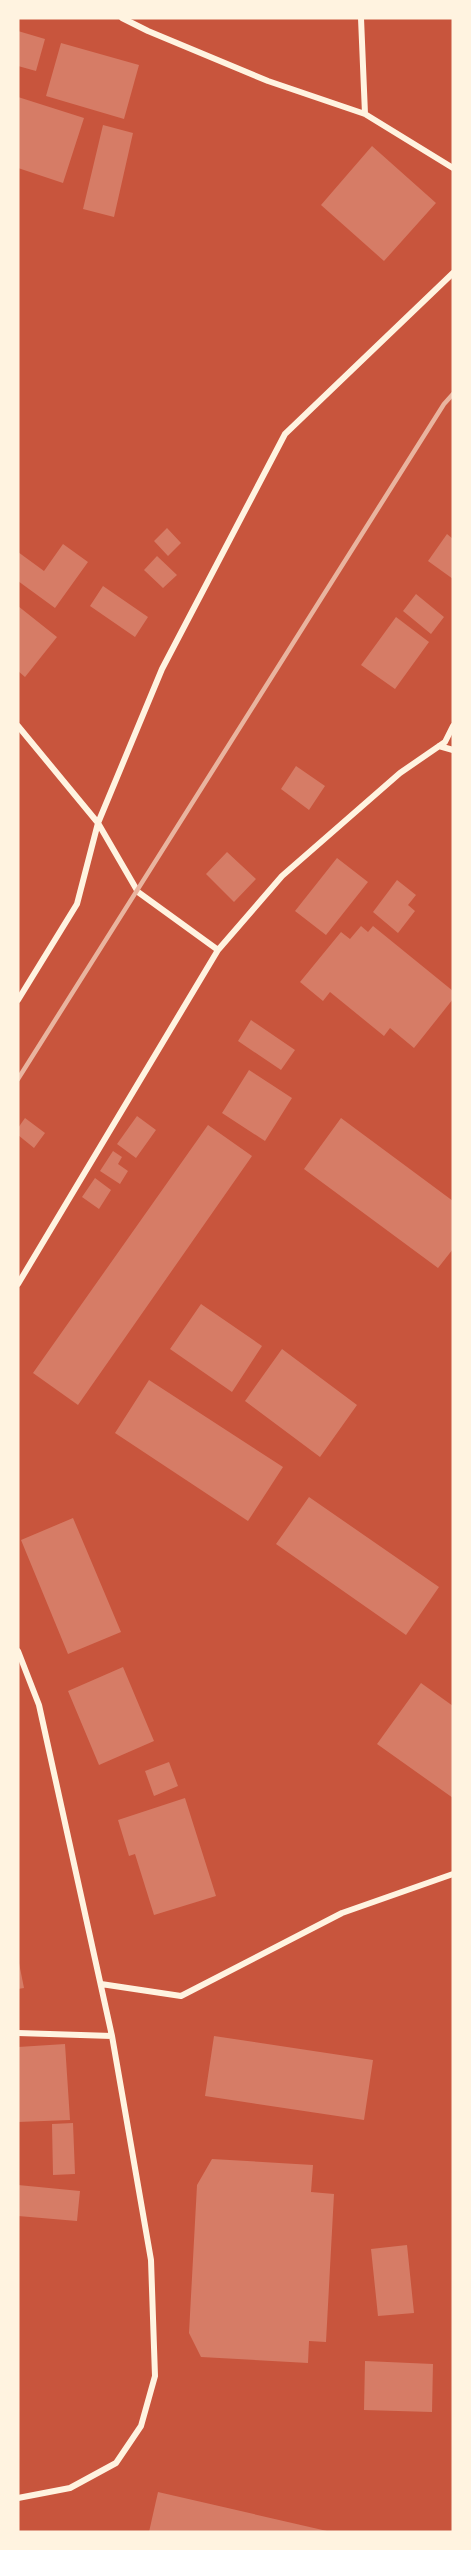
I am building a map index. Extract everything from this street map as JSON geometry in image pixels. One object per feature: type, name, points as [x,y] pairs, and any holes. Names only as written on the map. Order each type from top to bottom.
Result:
[{"type":"street","points":[[122,18],[268,81],[365,114],[453,168]]},
{"type":"street","points":[[361,18],[365,114]]},
{"type":"street","points":[[18,1000],[77,904],[98,823],[162,669],[285,434],[453,273]]},
{"type":"street","points":[[18,726],[98,823],[138,892],[218,950]]},
{"type":"street","points":[[18,1284],[218,950],[282,876],[400,773],[446,742],[453,726]]},
{"type":"street","points":[[440,746],[453,750]]},
{"type":"street","points":[[18,1651],[39,1705],[112,2036],[151,2260],[155,2376],[141,2426],[116,2463],[70,2488],[18,2498]]},
{"type":"street","points":[[101,1984],[181,1996],[342,1913],[453,1874]]},
{"type":"street","points":[[18,2033],[112,2036]]},
{"type":"building","points":[[18,31],[45,39],[36,71],[18,66]]},
{"type":"building","points":[[61,43],[139,65],[124,119],[46,96]]},
{"type":"building","points":[[18,97],[84,118],[63,183],[18,168]]},
{"type":"building","points":[[103,125],[133,133],[114,217],[83,209]]},
{"type":"building","points":[[372,146],[436,203],[384,261],[321,205]]},
{"type":"building","points":[[167,528],[181,543],[168,556],[154,541]]},
{"type":"building","points":[[447,534],[453,539],[453,579],[428,561]]},
{"type":"building","points":[[63,544],[88,562],[55,608],[18,581],[18,552],[44,571]]},
{"type":"building","points":[[157,556],[177,575],[163,588],[144,570]]},
{"type":"building","points":[[103,586],[148,617],[135,637],[90,606]]},
{"type":"building","points":[[416,594],[444,617],[431,634],[403,611]]},
{"type":"building","points":[[18,606],[57,637],[25,677],[18,671]]},
{"type":"building","points":[[396,617],[429,642],[395,689],[361,665]]},
{"type":"building","points":[[296,766],[325,786],[309,810],[281,789]]},
{"type":"building","points":[[227,852],[256,879],[234,902],[206,874]]},
{"type":"building","points":[[337,858],[368,882],[326,935],[295,911]]},
{"type":"building","points":[[397,880],[416,895],[408,905],[415,911],[398,933],[373,912]]},
{"type":"building","points":[[361,926],[368,932],[373,926],[453,991],[453,999],[414,1048],[390,1028],[384,1036],[330,992],[323,1001],[300,982],[341,932],[350,939]]},
{"type":"building","points":[[251,1020],[295,1050],[281,1070],[238,1041]]},
{"type":"building","points":[[249,1070],[292,1098],[265,1141],[222,1113]]},
{"type":"building","points":[[137,1116],[156,1130],[136,1158],[117,1144]]},
{"type":"building","points":[[25,1118],[45,1133],[34,1148],[18,1135],[18,1128]]},
{"type":"building","points":[[341,1118],[453,1201],[453,1249],[438,1268],[304,1169]]},
{"type":"building","points":[[208,1125],[252,1156],[78,1405],[33,1373]]},
{"type":"building","points":[[113,1151],[122,1157],[118,1164],[128,1171],[120,1184],[100,1171]]},
{"type":"building","points":[[95,1178],[111,1190],[99,1209],[82,1197]]},
{"type":"building","points":[[201,1304],[262,1346],[232,1392],[170,1349]]},
{"type":"building","points":[[282,1349],[357,1405],[320,1457],[245,1401]]},
{"type":"building","points":[[149,1380],[283,1467],[248,1521],[115,1433]]},
{"type":"building","points":[[309,1497],[439,1587],[406,1635],[276,1544]]},
{"type":"building","points":[[73,1518],[121,1632],[68,1654],[21,1540]]},
{"type":"building","points":[[123,1667],[154,1741],[99,1765],[68,1691]]},
{"type":"building","points":[[421,1683],[453,1706],[453,1798],[377,1744]]},
{"type":"building","points":[[169,1762],[178,1786],[154,1796],[145,1771]]},
{"type":"building","points":[[185,1798],[216,1896],[154,1915],[135,1854],[129,1856],[118,1820]]},
{"type":"building","points":[[18,1958],[24,1988],[18,1989]]},
{"type":"building","points":[[214,2036],[373,2060],[364,2120],[205,2096]]},
{"type":"building","points":[[65,2044],[70,2120],[18,2122],[18,2047]]},
{"type":"building","points":[[73,2123],[75,2174],[53,2175],[52,2124]]},
{"type":"building","points":[[212,2159],[313,2165],[311,2192],[334,2194],[326,2342],[309,2341],[308,2363],[201,2357],[189,2333],[197,2185]]},
{"type":"building","points":[[18,2185],[80,2191],[77,2221],[18,2216]]},
{"type":"building","points":[[407,2245],[414,2313],[378,2316],[371,2249]]},
{"type":"building","points":[[365,2361],[433,2364],[432,2412],[364,2410]]},
{"type":"building","points":[[158,2492],[327,2531],[327,2532],[149,2532]]},
{"type":"railway","points":[[18,1079],[444,404],[453,394]]}]
